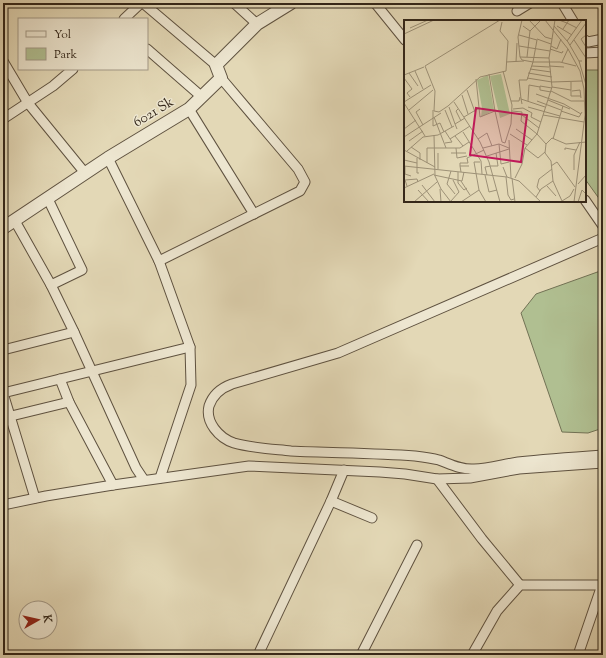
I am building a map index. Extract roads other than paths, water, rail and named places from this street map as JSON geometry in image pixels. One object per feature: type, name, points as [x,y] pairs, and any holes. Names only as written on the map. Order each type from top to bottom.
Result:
[{"type":"street","points":[[125,18],[142,3],[216,65],[221,78],[298,169],[305,182],[300,191],[159,261]]},
{"type":"street","points":[[234,3],[257,24]]},
{"type":"street","points":[[216,65],[257,24],[291,3]]},
{"type":"street","points":[[375,3],[404,39]]},
{"type":"street","points":[[517,11],[530,3]]},
{"type":"street","points":[[562,3],[572,20]]},
{"type":"street","points":[[586,41],[588,42],[603,39]]},
{"type":"street","points":[[148,50],[202,97]]},
{"type":"street","points":[[586,52],[603,52]]},
{"type":"street","points":[[3,61],[28,103],[85,173]]},
{"type":"street","points":[[3,119],[53,86],[72,70]]},
{"type":"street","name":"6021 Sk","points":[[3,228],[108,158],[189,109],[221,78]]},
{"type":"street","points":[[189,109],[254,214]]},
{"type":"street","points":[[108,158],[159,261],[190,347],[191,385],[160,478]]},
{"type":"street","points":[[48,199],[82,270],[51,285]]},
{"type":"street","points":[[586,201],[603,226]]},
{"type":"street","points":[[15,221],[51,285],[136,468],[144,480]]},
{"type":"street","points":[[603,238],[338,353],[232,384],[223,388],[211,399],[209,419],[216,431],[233,443],[269,449],[424,457],[439,460],[452,466],[473,469],[530,461],[603,455]]},
{"type":"street","points":[[3,350],[74,332]]},
{"type":"street","points":[[35,498],[6,417],[3,393],[190,347]]},
{"type":"street","points":[[60,379],[69,402],[113,485]]},
{"type":"street","points":[[6,417],[69,402]]},
{"type":"street","points":[[3,505],[35,498],[144,480],[249,466],[393,473],[438,480],[470,478],[519,469],[603,463]]},
{"type":"street","points":[[258,655],[331,501],[344,470]]},
{"type":"street","points":[[438,480],[482,539],[520,585]]},
{"type":"street","points":[[331,501],[372,518]]},
{"type":"street","points":[[361,655],[417,544]]},
{"type":"street","points":[[472,655],[496,611],[520,585],[603,585],[578,655]]}]
